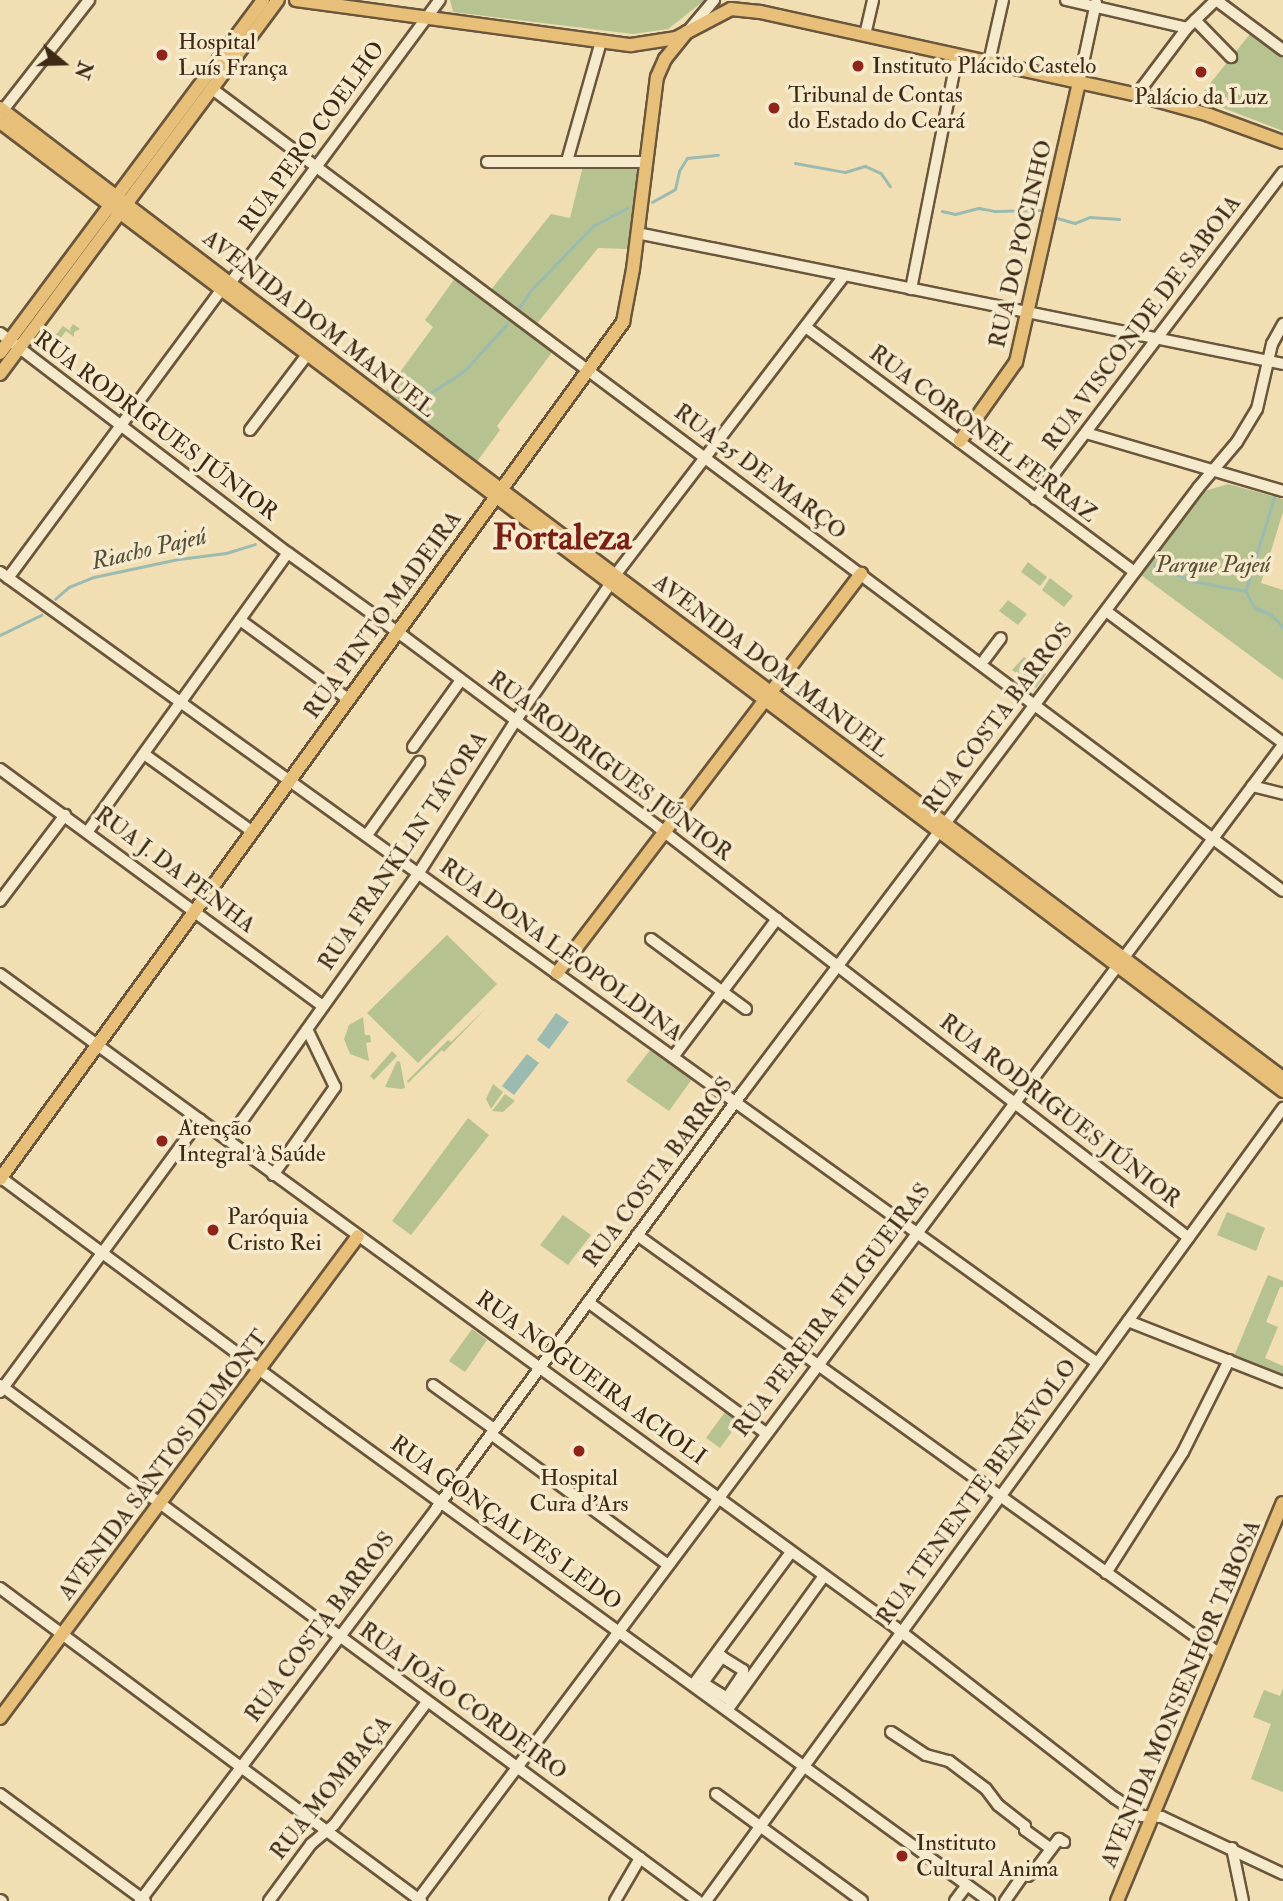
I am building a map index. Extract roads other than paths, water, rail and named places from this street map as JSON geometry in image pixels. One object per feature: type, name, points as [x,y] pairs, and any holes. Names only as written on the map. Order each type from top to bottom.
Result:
[{"type":"main road","points":[[119,205],[263,0]]},
{"type":"main road","points":[[0,353],[278,0]]},
{"type":"main road","points":[[296,0],[601,42],[645,45],[676,38],[731,9],[760,12],[1079,82],[1209,115],[1283,142]]},
{"type":"main road","name":"RUA PINTO MADEIRA","points":[[0,1178],[196,913],[396,631],[626,317],[656,77],[665,59],[687,32]]},
{"type":"main road","name":"RUA DO POCINHO","points":[[960,441],[1016,362],[1079,82]]},
{"type":"main road","name":"AVENIDA DOM MANUEL","points":[[1,113],[942,828],[1283,1078]]},
{"type":"main road","name":"AVENIDA DOM MANUEL","points":[[227,286],[307,355],[497,492]]},
{"type":"main road","points":[[0,374],[10,341]]},
{"type":"main road","points":[[557,973],[861,574]]},
{"type":"main road","name":"AVENIDA DOM MANUEL","points":[[1120,961],[1283,1091]]},
{"type":"main road","name":"AVENIDA SANTOS DUMONT","points":[[0,1718],[262,1369],[358,1236]]},
{"type":"main road","name":"AVENIDA MONSENHOR TABOSA","points":[[1117,1901],[1283,1503]]},
{"type":"street","points":[[1,113],[89,0]]},
{"type":"street","name":"RUA PERO COELHO","points":[[4,575],[227,286],[440,0]]},
{"type":"street","points":[[687,32],[714,0]]},
{"type":"street","points":[[865,35],[873,0]]},
{"type":"street","points":[[989,62],[1003,0]]},
{"type":"street","points":[[1066,0],[1096,3],[1191,24],[1231,57]]},
{"type":"street","points":[[1141,89],[1191,24],[1216,0],[1283,50]]},
{"type":"street","points":[[1079,82],[1096,3]]},
{"type":"street","points":[[567,161],[601,42]]},
{"type":"street","points":[[911,289],[957,56]]},
{"type":"street","name":"RUA 25 DE MARÇO","points":[[211,88],[1283,891]]},
{"type":"street","points":[[487,162],[646,162]]},
{"type":"street","name":"RUA VISCONDE DE SABOIA","points":[[1035,499],[1283,172]]},
{"type":"street","points":[[637,233],[1283,364]]},
{"type":"street","name":"RUA FRANKLIN TÁVORA","points":[[228,1140],[418,874],[516,720],[613,579],[845,276]]},
{"type":"street","name":"RUA COSTA BARROS","points":[[142,1900],[493,1432],[736,1101],[1252,419],[1277,332],[1283,324]]},
{"type":"street","name":"RUA CORONEL FERRAZ","points":[[807,328],[1134,572]]},
{"type":"street","name":"RUA RODRIGUES JÚNIOR","points":[[10,341],[288,553],[665,832],[1189,1238]]},
{"type":"street","points":[[250,430],[307,355]]},
{"type":"street","points":[[1086,433],[1283,491]]},
{"type":"street","points":[[88,831],[288,553]]},
{"type":"street","name":"RUA DONA LEOPOLDINA","points":[[4,575],[291,779],[418,874],[1097,1363]]},
{"type":"street","points":[[1106,611],[1283,744]]},
{"type":"street","points":[[240,620],[348,699]]},
{"type":"street","points":[[985,659],[1001,638]]},
{"type":"street","points":[[412,747],[461,680]]},
{"type":"street","name":"RUA PEREIRA FILGUEIRAS","points":[[419,1900],[667,1564],[1283,744]]},
{"type":"street","points":[[144,754],[253,832]]},
{"type":"street","points":[[367,835],[419,762]]},
{"type":"street","name":"RUA J. DA PENHA","points":[[0,769],[323,1006]]},
{"type":"street","points":[[1252,786],[1283,794]]},
{"type":"street","points":[[0,901],[65,815]]},
{"type":"street","points":[[673,1057],[777,919]]},
{"type":"street","points":[[651,939],[746,1009]]},
{"type":"street","name":"RUA NOGUEIRA ACIOLI","points":[[0,974],[902,1632],[1115,1798],[1142,1816],[1162,1817],[1232,1847],[1283,1874]]},
{"type":"street","points":[[273,1175],[335,1087],[307,1029]]},
{"type":"street","name":"RUA TENENTE BENÉVOLO","points":[[706,1901],[1283,1108]]},
{"type":"street","points":[[1,1388],[200,1120]]},
{"type":"street","name":"RUA GONÇALVES LEDO","points":[[0,1178],[989,1901]]},
{"type":"street","points":[[637,1236],[1220,1654]]},
{"type":"street","points":[[588,1302],[766,1433]]},
{"type":"street","points":[[1128,1321],[1283,1382]]},
{"type":"street","points":[[1106,1573],[1183,1452],[1229,1360]]},
{"type":"street","points":[[433,1385],[667,1564]]},
{"type":"street","name":"RUA JOÃO CORDEIRO","points":[[1,1388],[698,1901]]},
{"type":"street","points":[[693,1685],[791,1552]]},
{"type":"street","points":[[728,1709],[824,1576]]},
{"type":"street","points":[[0,1588],[419,1900]]},
{"type":"street","points":[[720,1647],[755,1672]]},
{"type":"street","name":"RUA MOMBAÇA","points":[[269,1901],[311,1844],[334,1825],[427,1702]]},
{"type":"street","points":[[891,1732],[926,1755],[949,1761],[986,1789],[998,1805],[1051,1849]]},
{"type":"street","points":[[0,1794],[142,1900]]},
{"type":"street","points":[[716,1794],[862,1901]]},
{"type":"street","points":[[1005,1901],[1024,1874],[1028,1876],[1036,1869],[1059,1839],[1064,1842]]},
{"type":"street","points":[[1232,1847],[1242,1901]]},
{"type":"street","points":[[615,1901],[640,1858]]},
{"type":"street","points":[[955,1901],[967,1885]]},
{"type":"water","points":[[556,1013],[569,1022],[549,1049],[537,1040]]},
{"type":"water","points":[[527,1054],[539,1063],[514,1095],[502,1086]]},
{"type":"waterway","name":"Riacho Pajeú","points":[[652,202],[675,189],[679,171],[687,158],[718,155]]},
{"type":"waterway","name":"Riacho Pajeú","points":[[795,163],[845,172],[865,166],[881,173],[890,186]]},
{"type":"waterway","name":"Riacho Pajeú","points":[[518,309],[532,289],[593,226],[627,208]]},
{"type":"waterway","name":"Riacho Pajeú","points":[[942,211],[955,214],[979,208],[995,211],[1040,210]]},
{"type":"waterway","name":"Riacho Pajeú","points":[[1054,217],[1075,223],[1090,217],[1119,219]]},
{"type":"waterway","name":"Riacho Pajeú","points":[[408,412],[429,394],[464,371],[507,324]]},
{"type":"waterway","name":"Riacho Pajeú","points":[[1275,496],[1246,591],[1255,608],[1271,614],[1283,627]]},
{"type":"waterway","name":"Riacho Pajeú","points":[[55,599],[69,587],[94,577],[179,559],[226,553],[255,544]]},
{"type":"waterway","name":"Riacho Pajeú","points":[[1154,565],[1192,581],[1246,591]]},
{"type":"waterway","name":"Riacho Pajeú","points":[[0,635],[41,615]]},
{"type":"place","name":"Hospital Luís França","points":[[162,55]]},
{"type":"place","name":"Instituto Plácido Castelo","points":[[858,66]]},
{"type":"place","name":"Palácio da Luz","points":[[1201,72]]},
{"type":"place","name":"Tribunal de Contas do Estado do Ceará","points":[[774,108]]},
{"type":"place","name":"Atenção Integral à Saúde","points":[[162,1141]]},
{"type":"place","name":"Paróquia Cristo Rei","points":[[213,1230]]},
{"type":"place","name":"Hospital Cura d'Ars","points":[[579,1451]]},
{"type":"place","name":"Instituto Cultural Anima","points":[[902,1856]]},
{"type":"district","name":"Fortaleza","points":[[562,538]]},
{"type":"park label","name":"Parque Pajeú","points":[[1213,565]]}]
